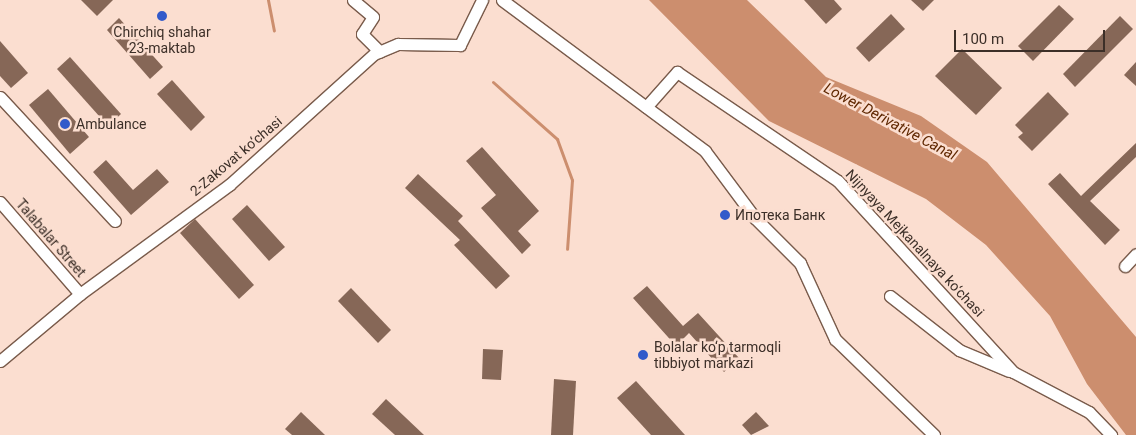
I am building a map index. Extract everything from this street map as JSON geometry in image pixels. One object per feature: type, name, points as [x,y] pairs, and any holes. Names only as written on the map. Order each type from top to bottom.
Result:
[{"type":"street","points":[[353,0],[373,17],[362,34],[380,52]]},
{"type":"street","name":"2-Zakovat ko‘chasi","points":[[0,361],[80,294],[229,185],[380,52],[398,44],[460,45],[482,0]]},
{"type":"street","points":[[502,0],[705,151],[756,218],[800,263],[835,339],[934,435]]},
{"type":"street","name":"Nijnyaya Mejkanalnaya ko‘chasi","points":[[646,107],[677,72],[838,181],[1013,372],[1089,412],[1110,435]]},
{"type":"street","points":[[0,97],[115,221]]},
{"type":"street","name":"Talabalar Street","points":[[0,202],[80,294]]},
{"type":"street","points":[[1125,266],[1136,254]]},
{"type":"street","points":[[890,296],[958,350],[1013,372]]},
{"type":"water","name":"Lower Derivative Canal","points":[[649,0],[747,0],[826,77],[921,116],[987,162],[1136,337],[1136,435],[1126,435],[1087,384],[1050,316],[986,245],[926,199],[769,121]]},
{"type":"building","points":[[81,0],[113,0],[97,16]]},
{"type":"building","points":[[804,0],[834,0],[842,9],[826,24]]},
{"type":"building","points":[[911,0],[934,0],[923,11]]},
{"type":"building","points":[[1059,5],[1074,19],[1033,61],[1018,46]]},
{"type":"building","points":[[891,14],[905,29],[869,62],[856,48]]},
{"type":"building","points":[[1120,16],[1133,29],[1075,87],[1063,74]]},
{"type":"building","points":[[119,18],[163,67],[150,79],[107,30]]},
{"type":"building","points":[[0,41],[28,73],[11,88],[0,76]]},
{"type":"building","points":[[962,49],[1002,88],[976,115],[935,76]]},
{"type":"building","points":[[70,57],[121,114],[108,126],[57,69]]},
{"type":"building","points":[[1136,62],[1136,86],[1124,75]]},
{"type":"building","points":[[172,80],[205,117],[191,131],[157,94]]},
{"type":"building","points":[[48,89],[89,137],[70,154],[29,105]]},
{"type":"building","points":[[1048,92],[1069,114],[1032,151],[1018,137],[1023,133],[1015,125]]},
{"type":"building","points":[[1136,143],[1136,157],[1090,201],[1120,230],[1105,245],[1048,184],[1060,173],[1081,196]]},
{"type":"building","points":[[482,147],[539,211],[518,231],[531,245],[522,254],[481,208],[496,195],[466,161]]},
{"type":"building","points":[[106,160],[133,190],[157,169],[169,182],[131,215],[93,172]]},
{"type":"building","points":[[418,174],[463,216],[458,221],[510,276],[496,289],[454,245],[460,240],[405,188]]},
{"type":"building","points":[[247,205],[285,247],[269,261],[232,219]]},
{"type":"building","points":[[195,219],[254,285],[239,299],[180,233]]},
{"type":"building","points":[[647,286],[683,326],[698,313],[739,358],[724,372],[689,333],[676,346],[633,298]]},
{"type":"building","points":[[351,288],[391,330],[378,343],[338,301]]},
{"type":"building","points":[[483,349],[503,350],[501,380],[482,379]]},
{"type":"building","points":[[554,379],[576,381],[573,435],[551,435]]},
{"type":"building","points":[[636,381],[685,435],[651,435],[617,398]]},
{"type":"building","points":[[386,399],[424,435],[395,435],[372,414]]},
{"type":"building","points":[[301,412],[325,435],[292,435],[285,429]]},
{"type":"building","points":[[756,412],[769,426],[751,435],[742,425]]},
{"type":"waterway","points":[[268,0],[274,30]]},
{"type":"waterway","points":[[493,82],[557,139],[572,180],[567,249]]},
{"type":"place","name":"Chirchiq shahar 23-maktab","points":[[162,16]]},
{"type":"place","name":"Ambulance","points":[[65,124]]},
{"type":"place","name":"Ипотека Банк","points":[[725,215]]},
{"type":"place","name":"Bolalar ko‘p tarmoqli tibbiyot markazi","points":[[643,355]]}]
